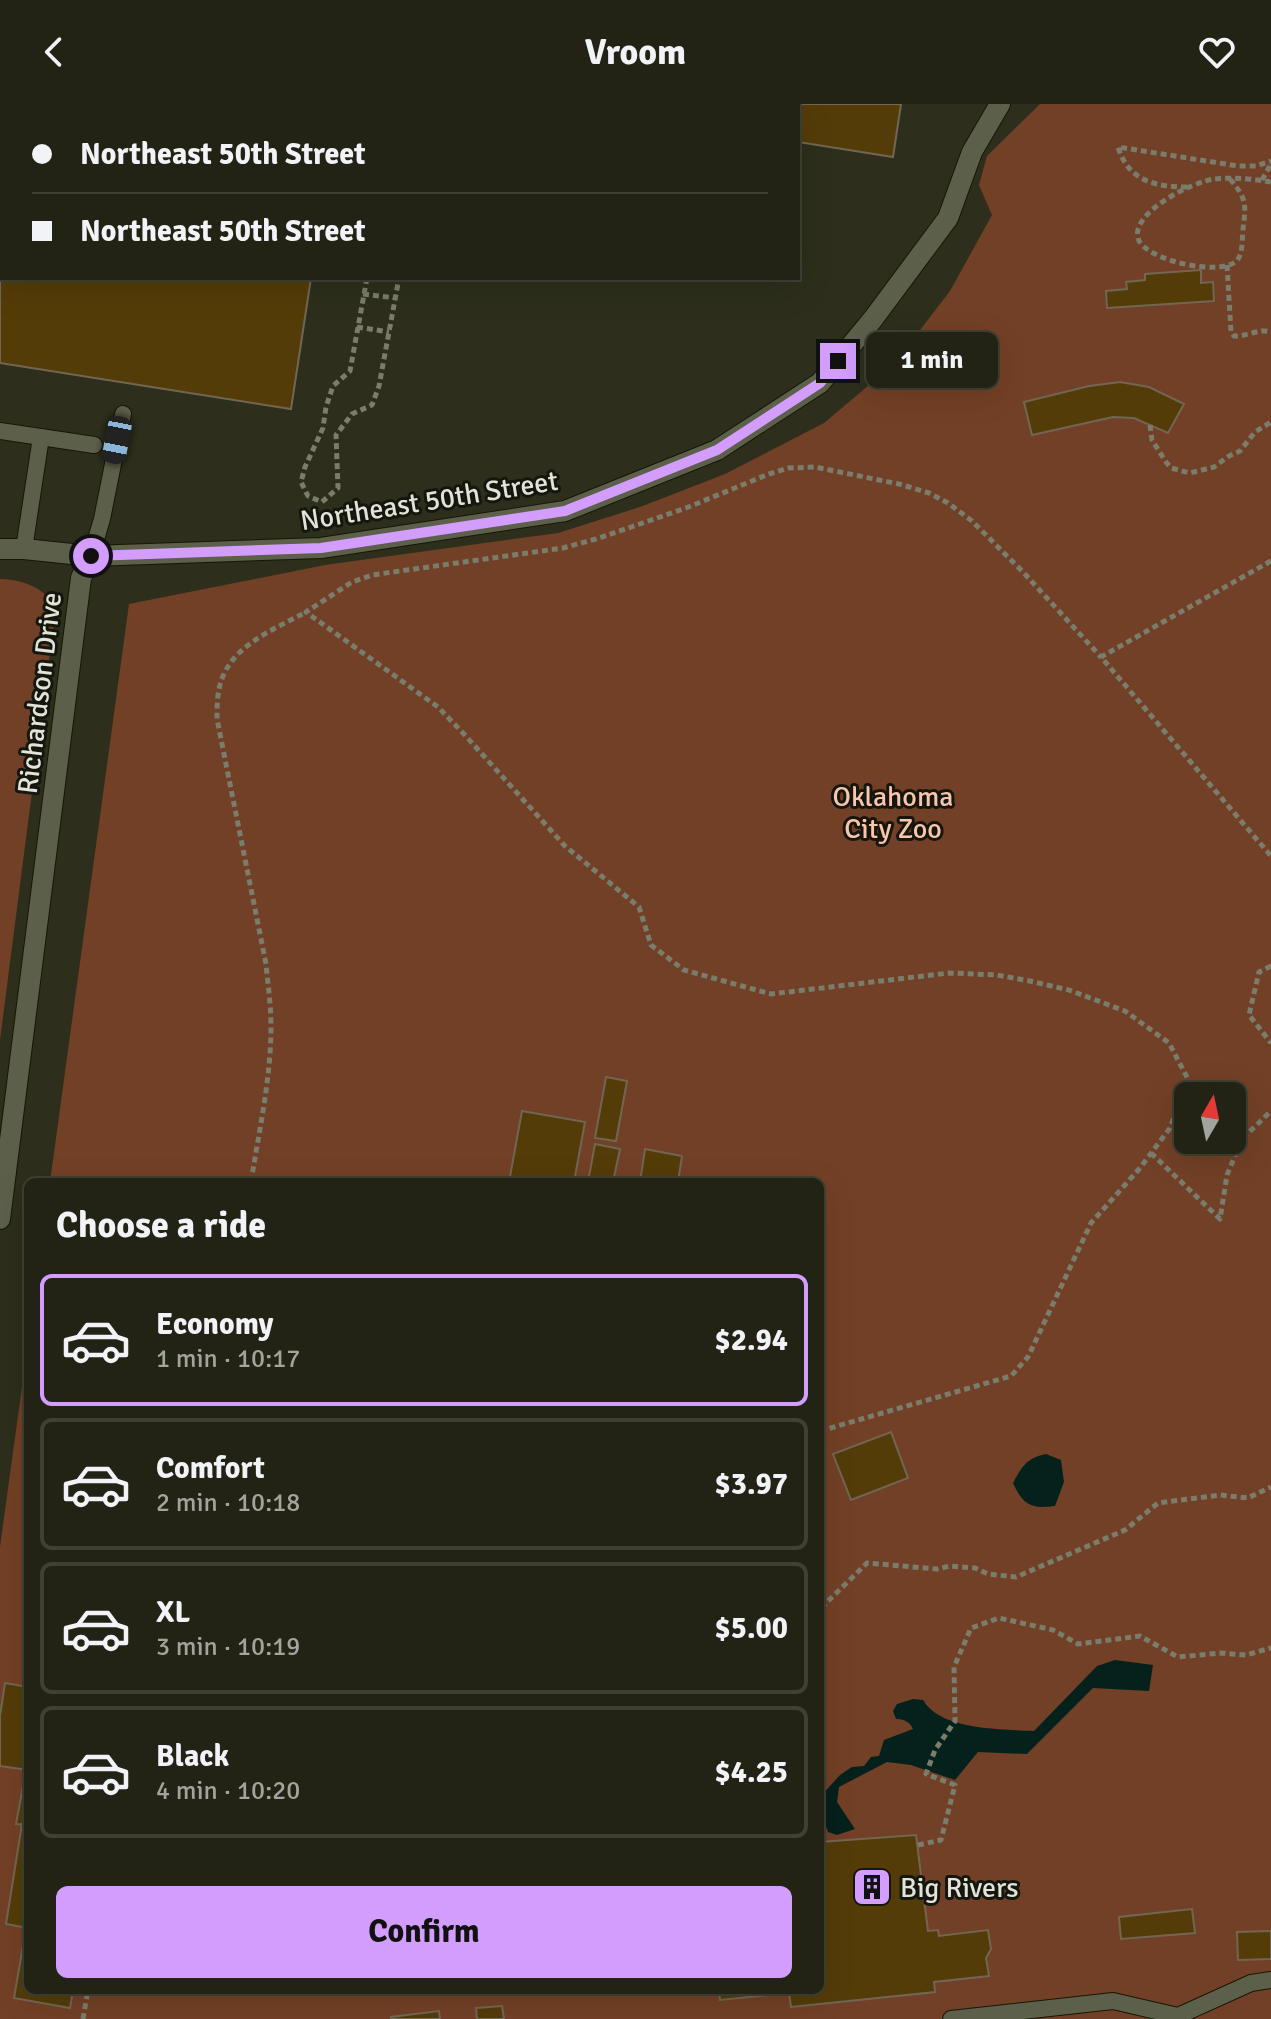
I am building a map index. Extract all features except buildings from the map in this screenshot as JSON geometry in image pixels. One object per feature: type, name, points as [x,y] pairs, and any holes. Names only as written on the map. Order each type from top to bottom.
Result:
[{"type":"street","name":"Northeast 50th Street","points":[[0,549],[91,556],[321,548],[565,511],[717,450],[820,383],[873,319],[948,218],[972,152],[1000,104]]},
{"type":"street","name":"Richardson Drive","points":[[0,1219],[81,578],[91,556]]},
{"type":"lane","points":[[91,556],[102,519],[123,414]]},
{"type":"lane","points":[[0,431],[94,445]]},
{"type":"lane","points":[[24,549],[41,437]]},
{"type":"lane","points":[[951,2019],[1113,2001],[1178,2016],[1251,1983],[1271,1980]]},
{"type":"path","points":[[1188,187],[1167,187],[1140,178],[1121,159],[1118,147],[1238,166],[1271,162]]},
{"type":"path","points":[[1262,180],[1271,162]]},
{"type":"path","points":[[1230,179],[1242,192],[1246,210],[1238,259],[1232,264],[1202,267],[1161,258],[1139,243],[1137,232],[1144,218],[1188,187],[1200,182],[1230,179],[1271,182]]},
{"type":"path","points":[[1227,265],[1231,332],[1234,336],[1261,330],[1271,332]]},
{"type":"path","points":[[366,280],[350,371],[333,386],[323,428],[301,482],[308,496],[322,502],[338,488],[336,435],[352,414],[372,405],[379,386],[399,280]]},
{"type":"path","points":[[363,294],[396,298]]},
{"type":"path","points":[[357,327],[389,332]]},
{"type":"path","points":[[1150,425],[1152,440],[1166,462],[1171,468],[1190,473],[1214,467],[1240,451],[1255,432],[1271,422]]},
{"type":"path","points":[[252,1178],[269,1070],[270,997],[217,719],[218,696],[223,676],[249,644],[352,582],[372,575],[563,548],[686,508],[788,468],[815,467],[929,493],[972,521],[1023,572],[1101,657],[1271,856]]},
{"type":"path","points":[[1101,657],[1271,561]]},
{"type":"path","points":[[306,612],[438,707],[565,846],[639,907],[651,945],[684,970],[771,994],[949,973],[997,975],[1069,990],[1125,1011],[1169,1043],[1188,1079],[1170,1128],[1091,1223],[1028,1357],[1011,1376],[824,1430]]},
{"type":"path","points":[[1271,966],[1259,972],[1249,1015],[1271,1043]]},
{"type":"path","points":[[1151,1153],[1220,1219],[1227,1175],[1242,1139],[1271,1111]]},
{"type":"path","points":[[824,1605],[867,1563],[937,1569],[950,1566],[975,1568],[988,1574],[1016,1577],[1125,1530],[1158,1503],[1220,1495],[1248,1498],[1271,1487]]},
{"type":"path","points":[[918,1845],[941,1840],[955,1785],[926,1774],[935,1750],[955,1721],[954,1667],[971,1628],[999,1618],[1053,1630],[1078,1644],[1140,1636],[1178,1657],[1221,1653],[1246,1655],[1271,1648]]},
{"type":"path","points":[[83,2019],[87,1994]]},
{"type":"green space","name":"Oklahoma City Zoo","points":[[1040,104],[1271,104],[1271,2019],[0,2019],[0,1547],[24,1372],[24,1994],[824,1994],[824,1178],[51,1178],[129,604],[325,565],[558,533],[640,507],[725,474],[824,423],[894,364],[950,291],[992,215],[979,185],[987,156]]},
{"type":"green space","points":[[0,579],[20,582],[41,591],[51,603],[54,621],[0,1040]]},
{"type":"water","points":[[1046,1454],[1061,1460],[1064,1482],[1055,1506],[1034,1506],[1024,1501],[1013,1483],[1026,1464]]},
{"type":"water","points":[[1115,1660],[1153,1665],[1149,1691],[1093,1688],[1027,1754],[978,1752],[955,1780],[911,1765],[887,1762],[839,1787],[837,1802],[855,1829],[837,1835],[828,1832],[824,1823],[824,1793],[852,1767],[864,1766],[871,1757],[879,1756],[884,1740],[913,1729],[906,1721],[896,1719],[893,1711],[897,1704],[913,1699],[923,1700],[944,1718],[958,1723],[1034,1731],[1097,1666]]},
{"type":"place","name":"Big Rivers","points":[[872,1887]]},
{"type":"route","points":[[91,556],[321,548],[565,511],[717,450],[820,383],[838,361]]}]
